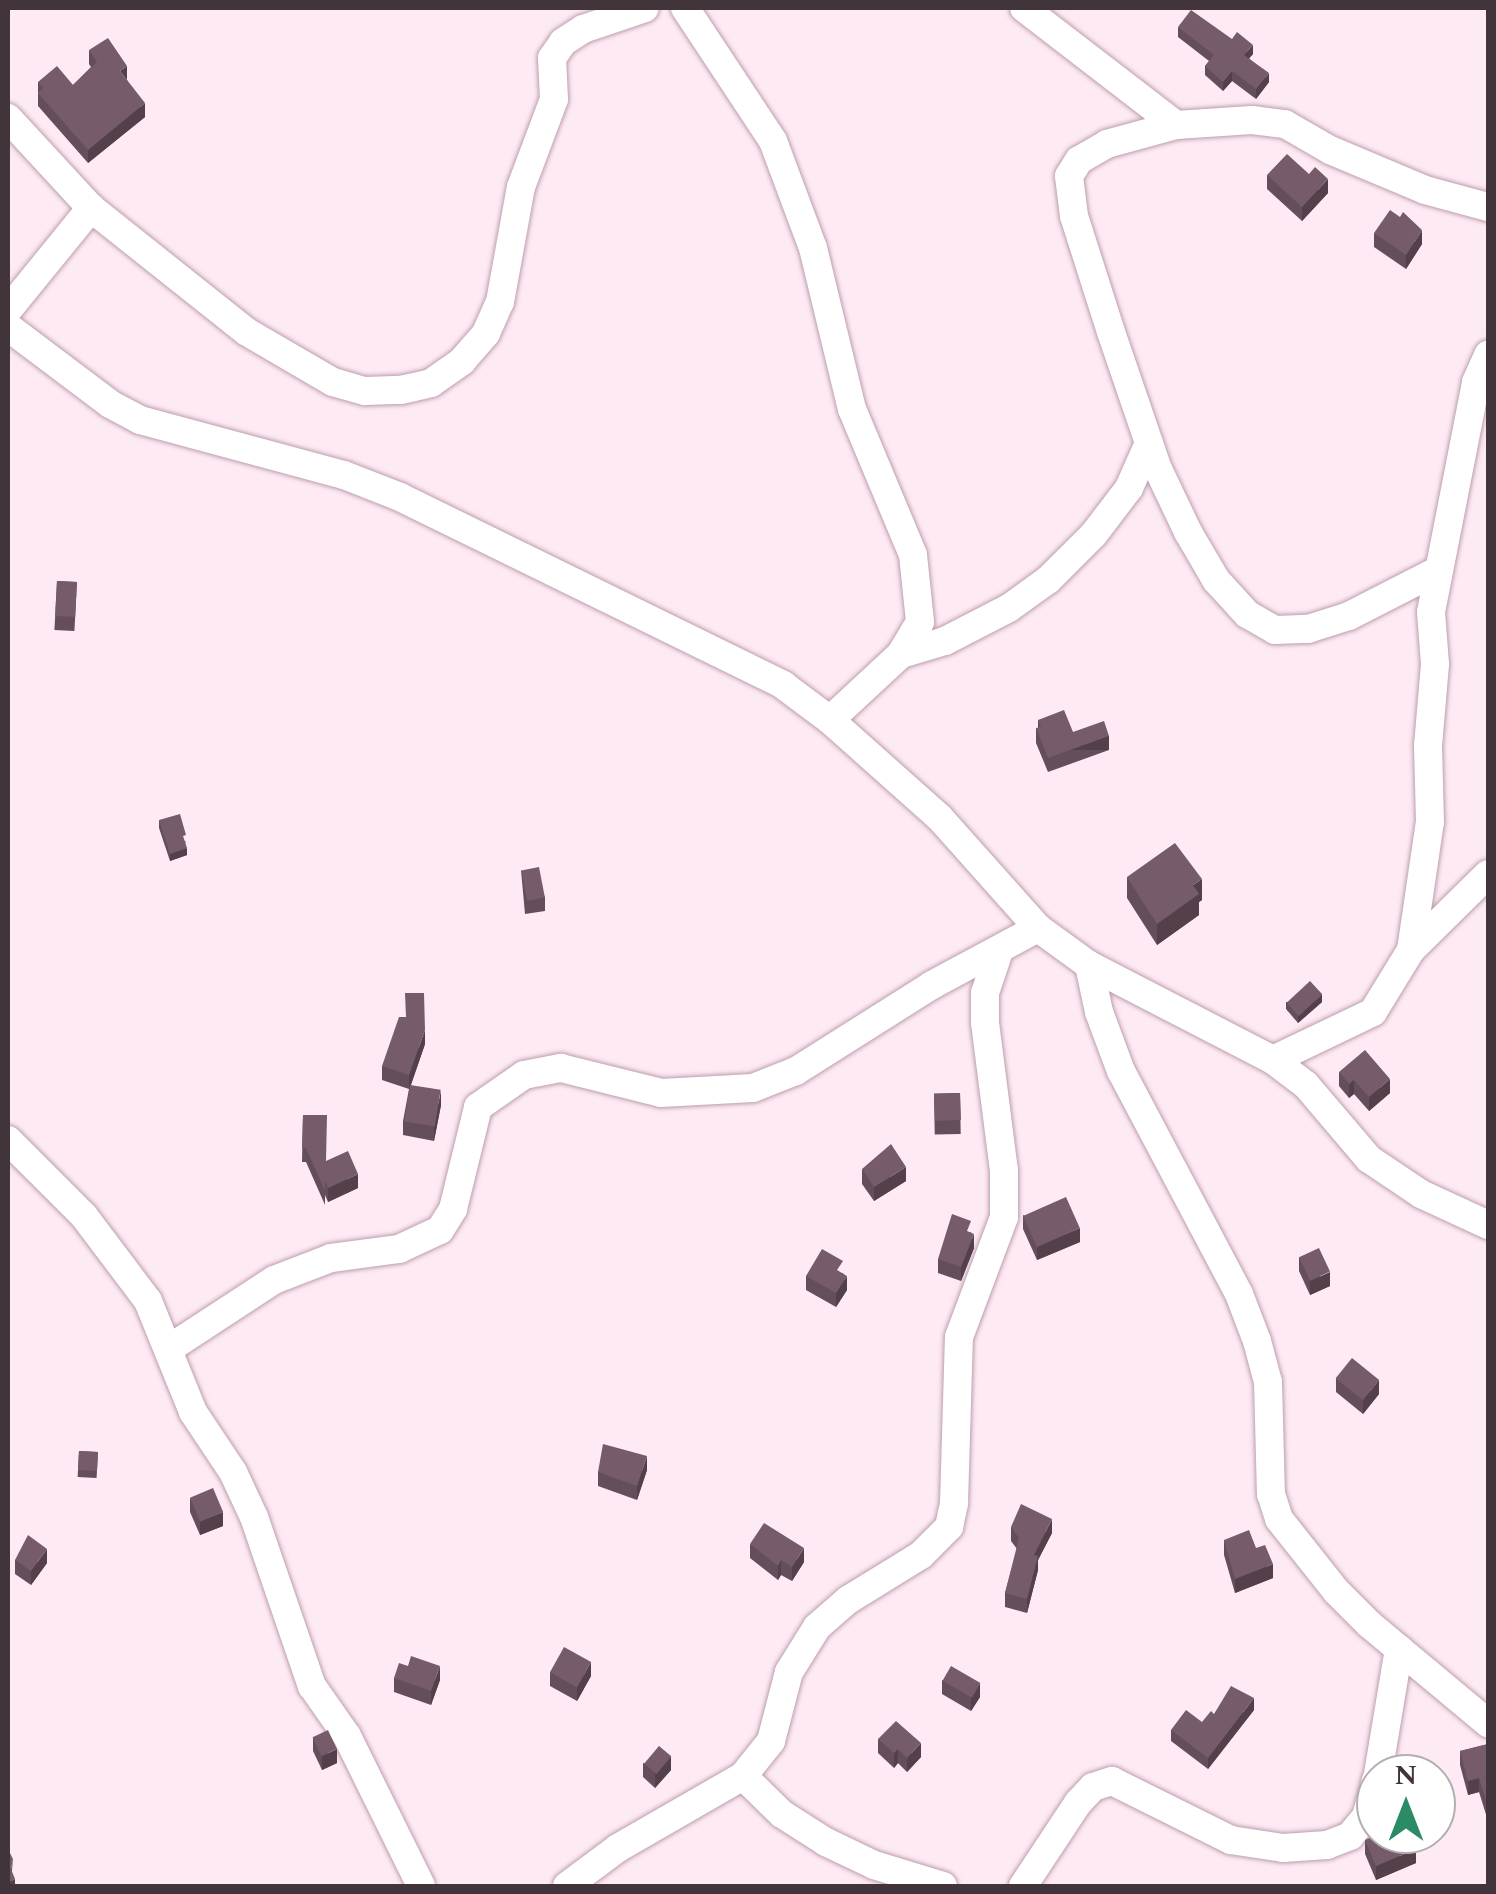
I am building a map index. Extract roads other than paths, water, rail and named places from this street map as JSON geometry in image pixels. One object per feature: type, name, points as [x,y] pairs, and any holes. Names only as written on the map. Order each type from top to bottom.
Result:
[{"type":"street","points":[[8,118],[91,208],[247,332],[292,362],[364,391],[401,390],[430,383],[462,361],[486,333],[500,302],[521,186],[554,99],[552,58],[563,42],[583,29],[644,8]]},
{"type":"street","points":[[685,8],[774,142],[813,248],[852,409],[913,556],[920,622],[901,654],[830,720]]},
{"type":"street","points":[[1024,8],[1176,125]]},
{"type":"street","points":[[1439,570],[1349,616],[1308,628],[1274,630],[1248,614],[1216,580],[1188,532],[1149,443],[1074,216],[1069,176],[1079,160],[1107,144],[1176,125],[1252,120],[1284,124],[1330,150],[1426,190],[1488,207]]},
{"type":"street","points":[[8,310],[91,208]]},
{"type":"street","points":[[8,327],[110,404],[140,420],[344,475],[400,498],[783,685],[830,720],[940,818],[1038,928],[1089,965],[1273,1060],[1306,1085],[1369,1159],[1420,1194],[1488,1225]]},
{"type":"street","points":[[1411,950],[1430,822],[1428,746],[1435,664],[1431,612],[1476,382],[1488,356]]},
{"type":"street","points":[[901,654],[945,641],[1008,608],[1048,580],[1094,534],[1129,488],[1149,443]]},
{"type":"street","points":[[1273,1060],[1339,1032],[1373,1012],[1411,950],[1488,874]]},
{"type":"street","points":[[170,1348],[274,1280],[331,1258],[398,1248],[440,1230],[453,1209],[478,1107],[524,1075],[561,1068],[661,1093],[753,1088],[796,1070],[932,985],[998,954],[1038,928]]},
{"type":"street","points":[[567,1886],[618,1848],[743,1776],[771,1741],[789,1672],[817,1627],[848,1600],[921,1555],[949,1527],[954,1503],[959,1338],[1004,1217],[1004,1171],[985,1022],[985,993],[998,954]]},
{"type":"street","points":[[1089,965],[1099,1012],[1121,1071],[1240,1294],[1258,1341],[1268,1382],[1272,1494],[1280,1518],[1336,1591],[1488,1724]]},
{"type":"street","points":[[8,1140],[84,1216],[148,1302],[194,1412],[233,1472],[254,1517],[312,1686],[348,1736],[421,1886]]},
{"type":"street","points":[[1381,1754],[1399,1649]]},
{"type":"street","points":[[743,1776],[782,1814],[826,1842],[874,1865],[943,1886]]},
{"type":"street","points":[[1022,1886],[1078,1803],[1093,1787],[1112,1781],[1231,1840],[1283,1848],[1327,1844],[1350,1836],[1356,1828]]}]
